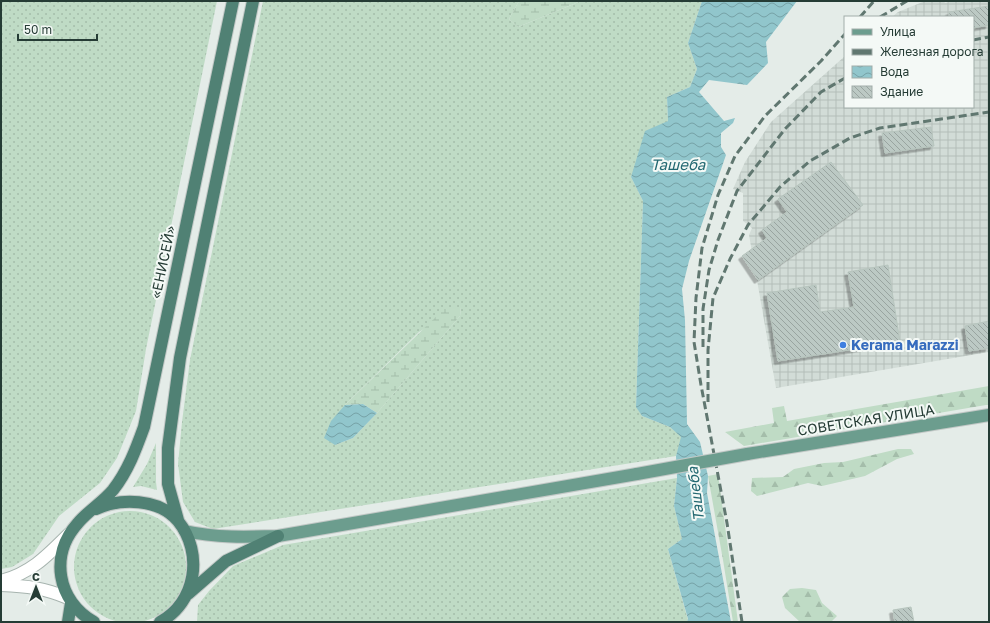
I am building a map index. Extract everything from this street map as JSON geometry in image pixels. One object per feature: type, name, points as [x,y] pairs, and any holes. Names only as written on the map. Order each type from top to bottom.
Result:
[{"type":"highway","name":"«ЕНИСЕЙ»","points":[[94,622],[84,617],[70,600],[62,582],[60,566],[62,550],[69,534],[78,523],[112,491],[123,476],[131,461],[144,427],[232,1]]},
{"type":"highway","name":"«ЕНИСЕЙ»","points":[[160,622],[169,617],[188,595],[192,578],[193,566],[191,546],[185,531],[178,520],[168,484],[168,448],[179,366],[253,1]]},
{"type":"highway","name":"«ЕНИСЕЙ»","points":[[89,512],[107,504],[138,502],[152,505],[165,511],[178,520]]},
{"type":"highway","points":[[188,595],[202,580],[226,561],[278,536]]},
{"type":"highway","name":"«ЕНИСЕЙ»","points":[[68,622],[70,600]]},
{"type":"main road","name":"СОВЕТСКАЯ УЛИЦА","points":[[185,531],[206,536],[238,538],[278,536],[747,454],[989,415]]},
{"type":"street","points":[[1,581],[15,577],[37,564],[69,534]]},
{"type":"street","points":[[1,585],[26,586],[51,591],[70,600]]},
{"type":"shaded area","points":[[925,1],[944,1],[945,3],[953,1],[989,1],[989,352],[776,388],[749,235],[752,228],[743,221],[743,193],[733,189],[745,162],[771,122],[844,57],[844,108],[974,108],[974,16],[893,16],[898,12]]},
{"type":"green space","points":[[1,1],[217,1],[146,349],[136,411],[117,458],[100,483],[59,516],[33,554],[12,567],[1,569]]},
{"type":"green space","points":[[263,1],[519,1],[509,19],[518,27],[581,1],[702,1],[688,43],[697,69],[690,87],[667,97],[668,121],[631,177],[643,201],[636,406],[642,416],[670,427],[682,437],[676,456],[213,529],[195,522],[183,502],[178,464],[190,360]],"holes":[[[461,307],[460,316],[377,413],[353,438],[335,445],[345,405],[419,332]]]},
{"type":"green space","points":[[519,1],[581,1],[518,27],[509,19]]},
{"type":"green space","points":[[446,307],[461,307],[460,316],[377,413],[363,404],[345,405]]},
{"type":"green space","points":[[989,386],[989,405],[744,446],[725,432],[774,423],[772,408],[784,406],[787,421]]},
{"type":"green space","points":[[156,443],[157,490],[141,486],[133,487],[147,464]]},
{"type":"green space","points":[[898,449],[911,449],[914,454],[897,459],[865,476],[822,486],[808,483],[757,496],[751,491],[752,478],[783,477],[794,469],[824,463],[843,462]]},
{"type":"green space","points":[[718,474],[738,622],[733,622],[708,476]]},
{"type":"green space","points":[[677,478],[674,506],[682,539],[668,549],[688,620],[687,622],[197,622],[198,605],[233,566],[283,545]]},
{"type":"green space","points":[[130,511],[152,515],[170,527],[182,545],[186,567],[182,589],[170,607],[152,619],[130,623],[108,619],[90,607],[78,589],[74,567],[78,545],[90,527],[108,515]]},
{"type":"green space","points":[[802,588],[816,590],[822,603],[837,616],[831,622],[800,622],[785,608],[782,597],[790,589]]},
{"type":"water","name":"Ташеба","points":[[702,1],[797,1],[766,42],[768,63],[747,85],[709,80],[699,92],[724,121],[735,118],[733,123],[721,133],[721,147],[726,155],[689,261],[682,289],[685,320],[687,424],[700,442],[708,476],[707,493],[731,622],[687,622],[688,619],[668,549],[682,539],[674,506],[677,478],[676,456],[681,437],[670,427],[642,416],[636,407],[643,201],[631,177],[645,131],[668,121],[667,97],[690,87],[697,69],[688,43]]},
{"type":"water","points":[[363,404],[377,413],[353,438],[335,445],[324,438],[331,421],[345,405]]},
{"type":"building","points":[[989,6],[989,25],[974,28],[974,16],[949,16],[949,12]]},
{"type":"building","points":[[931,127],[934,146],[885,153],[882,133]]},
{"type":"building","points":[[831,162],[863,205],[758,280],[742,256],[767,238],[762,230],[787,212],[778,199]]},
{"type":"building","points":[[888,265],[900,342],[778,361],[767,293],[816,285],[820,312],[854,307],[848,272]]},
{"type":"building","points":[[989,321],[989,348],[969,351],[965,326]]},
{"type":"building","points":[[911,607],[914,622],[895,622],[893,610]]},
{"type":"railway","points":[[861,16],[874,1]]},
{"type":"railway","points":[[882,16],[907,1]]},
{"type":"railway","points":[[742,622],[727,523],[694,342],[696,298],[702,248],[718,195],[735,156],[765,116],[821,61],[844,35]]},
{"type":"railway","points":[[974,40],[989,37]]},
{"type":"railway","points":[[703,347],[703,309],[709,270],[718,240],[737,191],[785,129],[821,92],[844,79]]},
{"type":"railway","points":[[708,402],[708,350],[713,298],[730,259],[748,225],[780,187],[810,161],[850,138],[880,128],[989,112]]},
{"type":"place","name":"Kerama Marazzi","points":[[843,345]]}]
